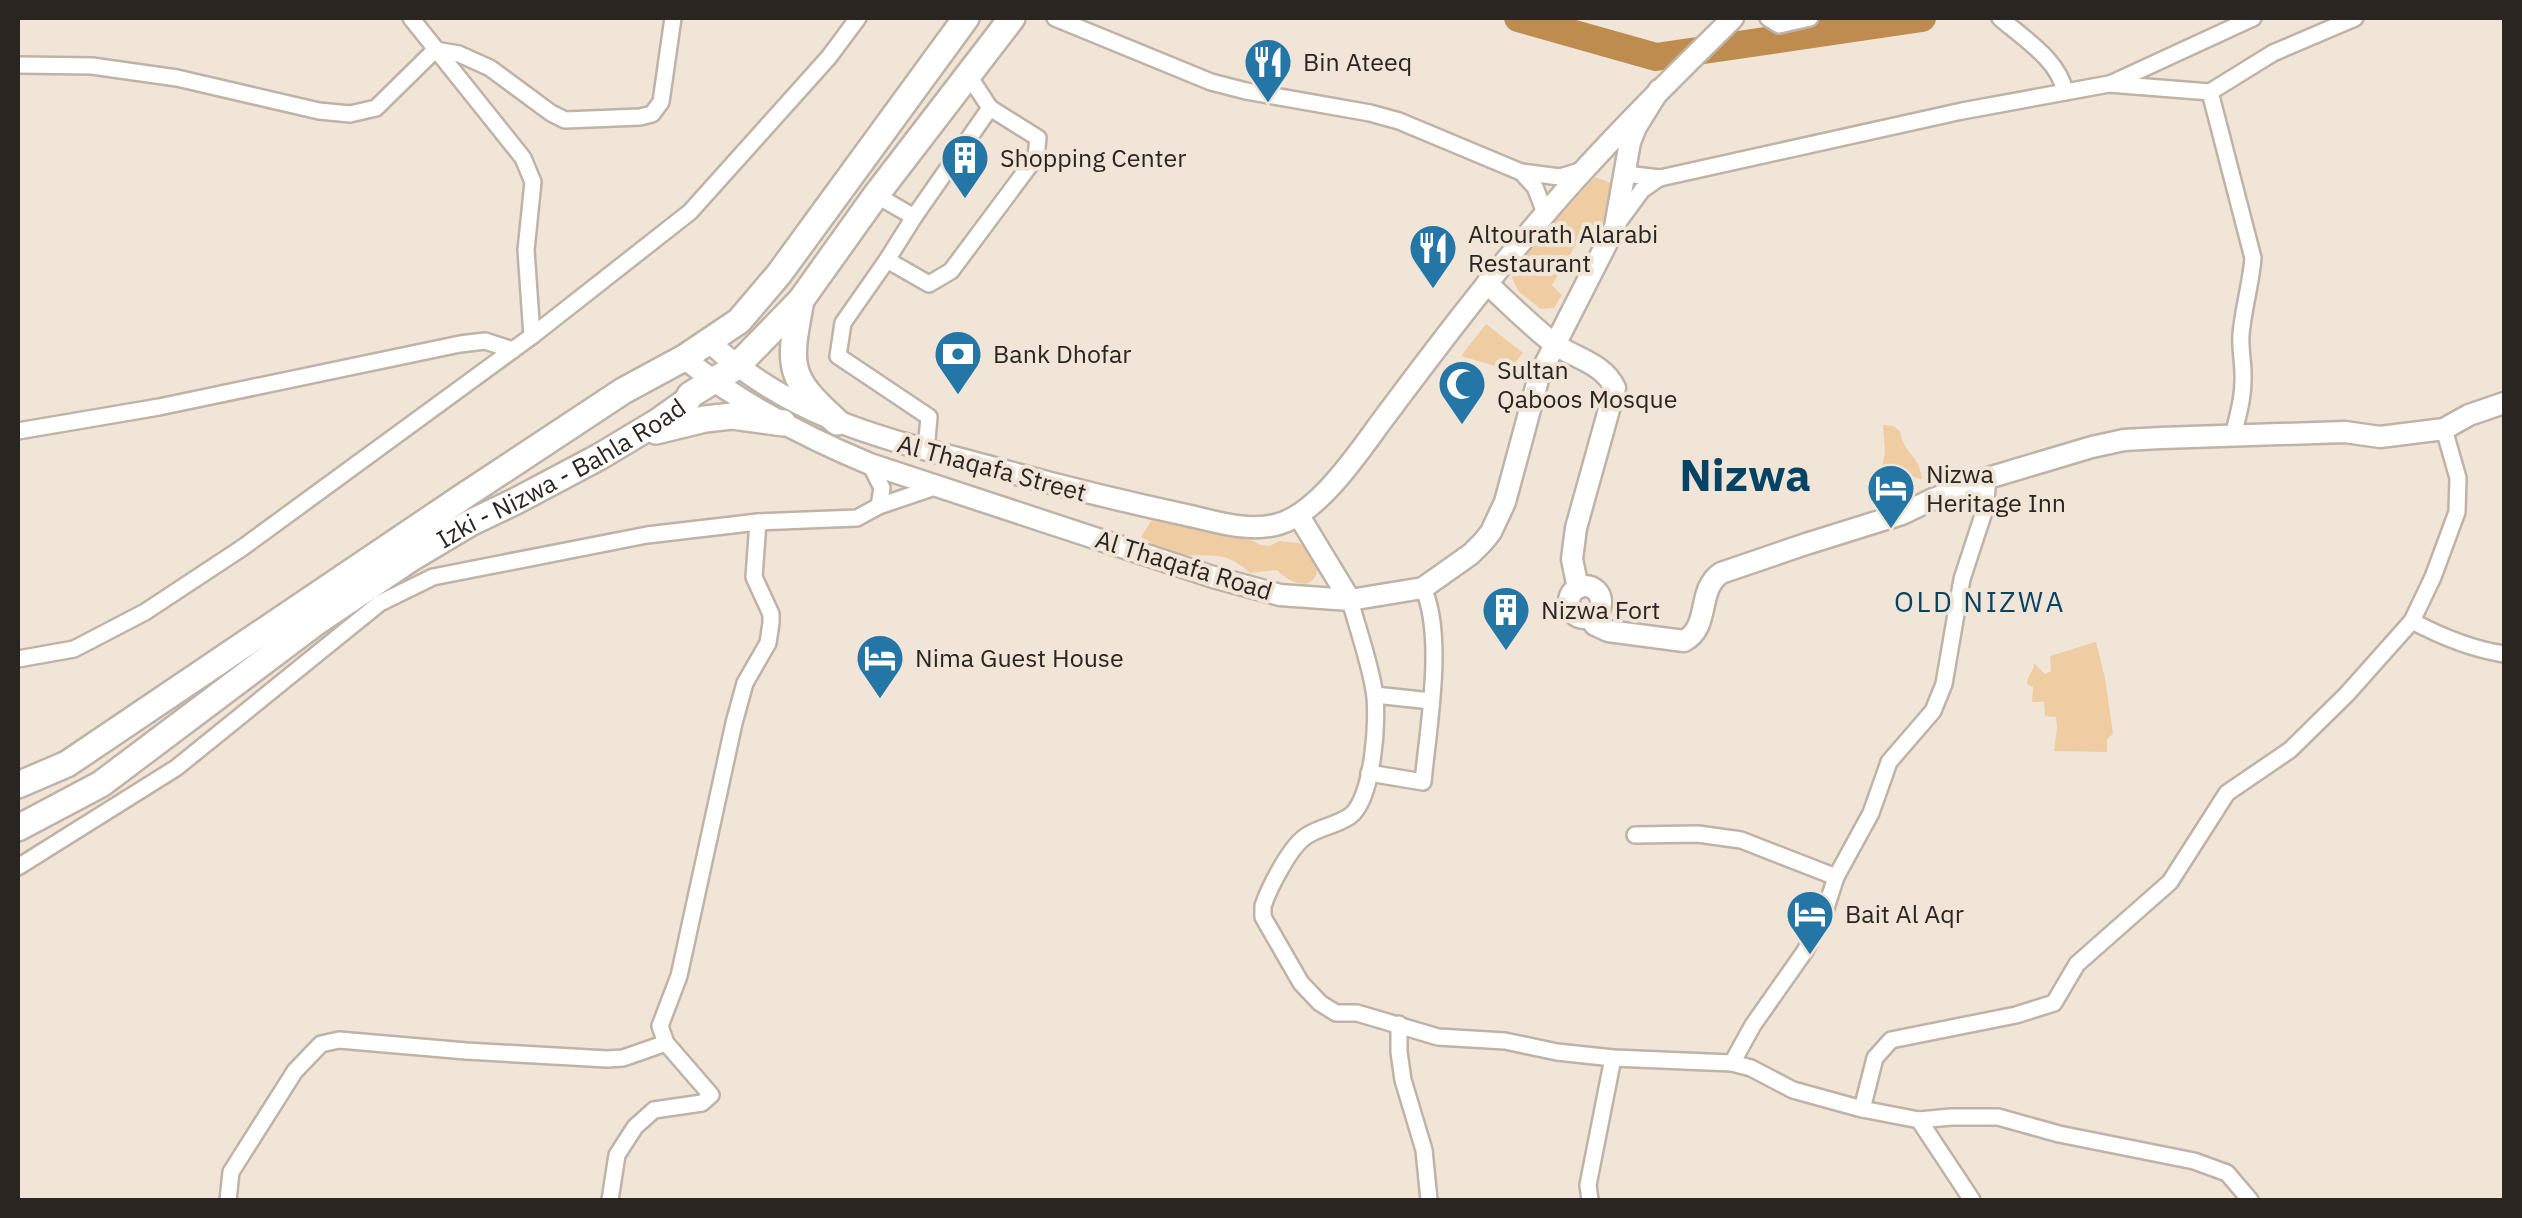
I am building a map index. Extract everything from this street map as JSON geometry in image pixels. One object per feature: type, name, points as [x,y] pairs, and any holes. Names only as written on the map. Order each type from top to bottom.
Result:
[{"type":"main road","name":"Izki - Nizwa - Bahla Road","points":[[18,785],[68,764],[464,496],[624,391],[684,358],[747,313],[966,18]]},
{"type":"main road","name":"Izki - Nizwa - Bahla Road","points":[[18,828],[101,784],[315,624],[413,557],[632,437],[736,367],[801,300],[1012,18]]},
{"type":"main road","points":[[801,300],[793,344],[794,366],[810,397],[837,422]]},
{"type":"main road","points":[[632,437],[732,416],[784,424]]},
{"type":"street","points":[[411,18],[523,158],[533,182],[526,250],[532,336]]},
{"type":"street","points":[[436,50],[460,54],[490,68],[565,120],[640,118],[652,114],[660,102],[673,18]]},
{"type":"street","points":[[18,659],[74,648],[145,612],[242,548],[514,350],[690,212],[829,57],[858,18]]},
{"type":"street","points":[[1055,18],[1211,82],[1399,121],[1521,172],[1560,176],[1603,166],[1625,174],[1660,178],[1962,111],[2109,84],[2254,18]]},
{"type":"street","points":[[1733,18],[1583,170],[1487,283],[1344,472],[1298,516],[1350,600],[1375,695],[1375,730],[1363,795],[1352,814],[1312,832],[1295,846],[1266,896],[1263,917],[1301,983],[1336,1013],[1358,1012],[1438,1037],[1612,1058],[1732,1063],[1751,1068],[1793,1090],[1919,1120],[1998,1117],[2059,1134],[2194,1160],[2227,1173],[2250,1200]]},
{"type":"street","points":[[1768,18],[1779,25],[1810,18]]},
{"type":"street","points":[[2000,18],[2054,65],[2065,92]]},
{"type":"street","points":[[2109,84],[2210,92],[2274,53],[2355,18]]},
{"type":"street","points":[[18,65],[92,66],[177,78],[319,111],[350,114],[376,108],[436,50]]},
{"type":"street","points":[[887,260],[930,284],[951,272],[1036,157],[1038,138],[990,108],[969,76]]},
{"type":"street","name":"Al Thaqafa Road","points":[[684,358],[714,382],[784,424],[870,464],[1232,582],[1280,595],[1350,600],[1423,588],[1471,554],[1491,532],[1505,502],[1539,376],[1615,227],[1630,142],[1659,90]]},
{"type":"street","points":[[2210,92],[2253,258],[2240,344],[2242,403],[2233,436]]},
{"type":"street","points":[[926,450],[929,417],[838,356],[843,323],[990,108]]},
{"type":"street","points":[[1521,172],[1535,186],[1545,214]]},
{"type":"street","points":[[1615,227],[1642,190],[1660,178]]},
{"type":"street","points":[[876,195],[914,217]]},
{"type":"street","points":[[1487,283],[1555,345],[1594,366],[1615,388],[1576,528],[1572,559],[1578,588],[1592,588],[1599,596],[1598,610],[1589,617],[1608,631],[1684,641],[1695,635],[1707,587],[1721,574],[1902,514],[1988,478],[2076,452],[2124,440],[2346,432],[2380,436],[2444,430],[2504,403]]},
{"type":"street","points":[[18,431],[159,407],[460,344],[486,341],[514,350]]},
{"type":"street","name":"Al Thaqafa Street","points":[[708,341],[736,367],[783,398],[876,436],[1091,495],[1245,527],[1278,525],[1298,516]]},
{"type":"street","points":[[1862,1109],[1875,1058],[1891,1040],[2054,1003],[2077,964],[2170,882],[2227,794],[2290,750],[2412,622],[2457,512],[2458,478],[2444,430]]},
{"type":"street","points":[[870,464],[882,488],[879,506]]},
{"type":"street","points":[[1732,1063],[1805,951],[1836,877],[1870,814],[1889,762],[1933,710],[1944,684],[1962,580],[1985,509],[1988,478]]},
{"type":"street","points":[[18,867],[176,768],[380,602],[433,577],[647,535],[758,522],[857,518],[879,506],[936,487]]},
{"type":"street","points":[[610,1200],[617,1154],[635,1128],[654,1110],[702,1103],[711,1094],[666,1042],[660,1026],[678,976],[745,684],[768,643],[771,614],[754,577],[758,522]]},
{"type":"street","points":[[1368,774],[1423,782],[1434,634],[1430,604],[1423,588]]},
{"type":"street","points":[[2412,622],[2481,651],[2504,654]]},
{"type":"street","points":[[1375,695],[1431,701]]},
{"type":"street","points":[[1635,835],[1698,834],[1741,840],[1836,877]]},
{"type":"street","points":[[1399,1024],[1402,1080],[1424,1150],[1429,1200]]},
{"type":"street","points":[[228,1200],[231,1172],[295,1071],[321,1044],[339,1040],[607,1059],[623,1058],[666,1042]]},
{"type":"street","points":[[1590,1200],[1588,1185],[1612,1058]]},
{"type":"street","points":[[1919,1120],[1972,1200]]},
{"type":"shaded area","points":[[1595,177],[1611,183],[1613,207],[1598,231],[1587,226],[1552,285],[1562,295],[1554,308],[1541,309],[1518,291],[1512,278],[1517,263]]},
{"type":"shaded area","points":[[1486,324],[1523,353],[1509,370],[1461,356]]},
{"type":"shaded area","points":[[1883,425],[1900,431],[1922,479],[1881,470],[1885,454]]},
{"type":"shaded area","points":[[1160,517],[1243,536],[1260,545],[1270,546],[1279,541],[1299,543],[1313,553],[1315,577],[1300,583],[1277,570],[1250,573],[1224,557],[1169,551],[1141,537],[1151,521]]},
{"type":"shaded area","points":[[2096,642],[2113,734],[2107,739],[2107,752],[2054,751],[2056,717],[2045,716],[2044,702],[2032,702],[2033,687],[2027,684],[2034,663],[2045,674],[2051,671],[2050,656]]},
{"type":"waterway","points":[[1518,18],[1656,57],[1922,18]]},
{"type":"place","name":"Bin Ateeq","points":[[1268,104]]},
{"type":"place","name":"Shopping Center","points":[[965,200]]},
{"type":"place","name":"Altourath Alarabi Restaurant","points":[[1433,290]]},
{"type":"place","name":"Bank Dhofar","points":[[958,396]]},
{"type":"place","name":"Sultan Qaboos Mosque","points":[[1462,426]]},
{"type":"place","name":"Nizwa Heritage Inn","points":[[1891,530]]},
{"type":"place","name":"Nizwa Fort","points":[[1506,652]]},
{"type":"place","name":"Nima Guest House","points":[[880,700]]},
{"type":"place","name":"Bait Al Aqr","points":[[1810,956]]},
{"type":"district","name":"Nizwa","points":[[1745,475]]},
{"type":"district","name":"OLD NIZWA","points":[[1980,602]]}]
